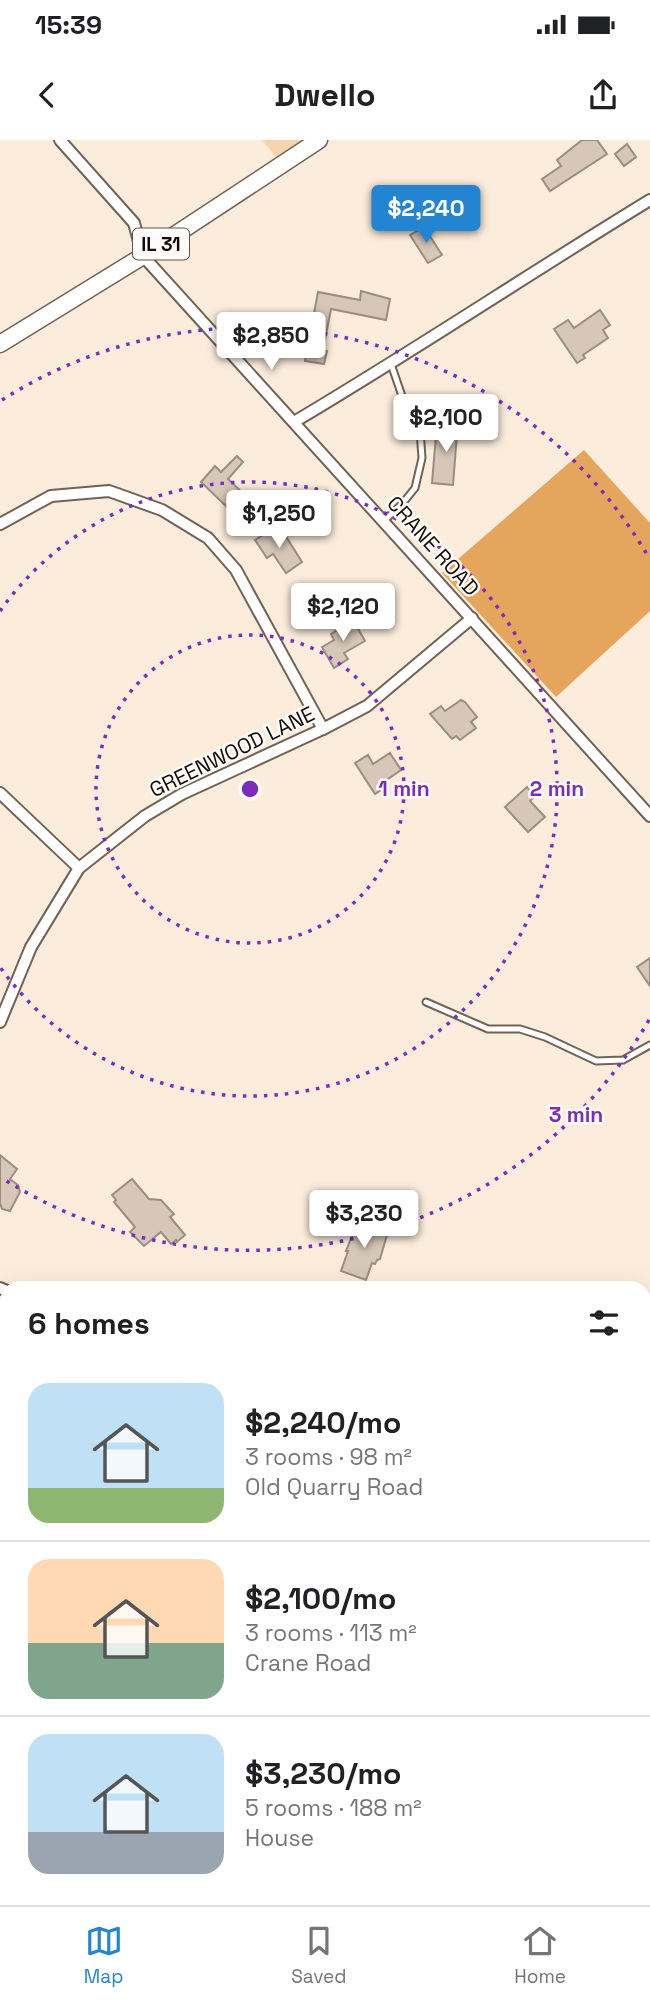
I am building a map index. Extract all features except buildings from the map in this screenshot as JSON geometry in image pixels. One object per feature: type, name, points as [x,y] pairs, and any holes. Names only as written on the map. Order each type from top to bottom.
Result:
[{"type":"main road","name":"IL 31","points":[[0,344],[143,256],[318,140]]},
{"type":"street","name":"CRANE ROAD","points":[[60,140],[134,223],[143,256],[650,816]]},
{"type":"street","points":[[294,422],[391,364],[650,200]]},
{"type":"street","points":[[0,524],[51,496],[109,491],[162,510],[208,538],[236,570],[323,729]]},
{"type":"street","name":"GREENWOOD LANE","points":[[0,1022],[31,947],[79,868],[145,816],[182,794],[367,706],[472,618]]},
{"type":"street","points":[[0,793],[79,868]]},
{"type":"lane","points":[[384,521],[415,488],[422,458],[419,430],[402,396],[391,364]]},
{"type":"lane","points":[[426,1002],[488,1030],[520,1030],[545,1037],[596,1061],[623,1060],[650,1045]]},
{"type":"shaded area","points":[[262,140],[308,140],[278,159]]},
{"type":"shaded area","points":[[584,450],[650,523],[650,611],[556,697],[442,573]]}]
